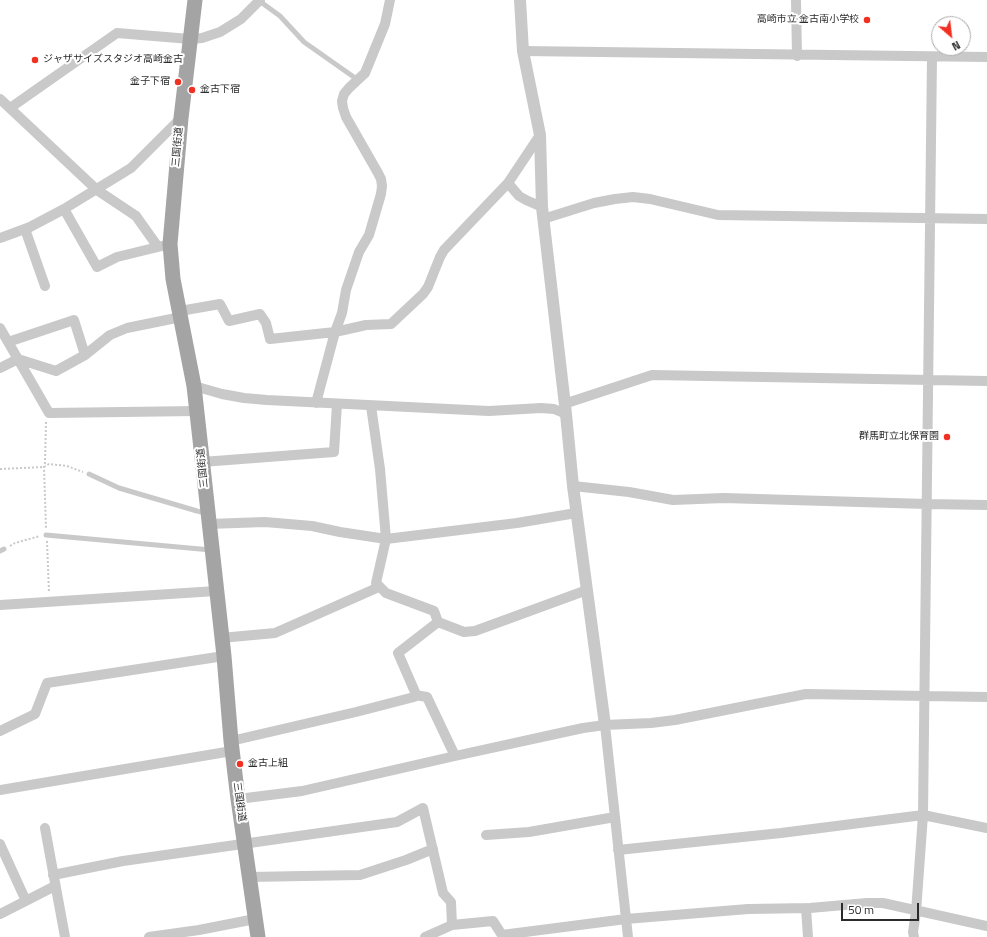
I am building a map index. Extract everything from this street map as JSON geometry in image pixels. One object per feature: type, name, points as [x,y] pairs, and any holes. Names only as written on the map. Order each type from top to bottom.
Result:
[{"type":"main road","name":"三国街道","points":[[195,0],[164,246],[173,278],[194,386],[211,550],[224,656],[238,799],[258,937]]},
{"type":"street","points":[[10,108],[117,34],[190,39],[202,38],[220,32],[241,19],[259,0]]},
{"type":"street","points":[[316,403],[335,332],[342,313],[346,290],[359,252],[369,235],[382,186],[378,173],[346,117],[342,101],[344,94],[365,73],[385,24],[390,0]]},
{"type":"street","points":[[520,0],[523,51],[540,135],[542,213],[576,512],[605,725],[628,937]]},
{"type":"street","points":[[796,0],[797,56]]},
{"type":"street","points":[[523,51],[797,56],[987,57]]},
{"type":"street","points":[[914,937],[913,932],[916,912],[923,816],[932,57]]},
{"type":"street","points":[[0,99],[97,190],[136,216],[164,246],[117,257],[97,267],[64,209]]},
{"type":"street","points":[[0,238],[25,229],[64,209],[131,168],[180,118]]},
{"type":"street","points":[[0,368],[18,359],[56,371],[85,355],[110,335],[127,328],[220,304],[229,321],[260,314],[266,323],[270,339],[335,332],[366,325],[391,324],[425,290],[444,250],[508,183],[540,135]]},
{"type":"street","points":[[508,183],[519,196],[542,213],[633,197],[650,199],[718,215],[987,219]]},
{"type":"street","points":[[25,229],[45,286]]},
{"type":"street","points":[[8,342],[74,320],[85,355]]},
{"type":"street","points":[[0,328],[49,413],[196,411]]},
{"type":"street","points":[[194,386],[222,394],[244,398],[371,406],[490,411],[541,408],[565,409],[652,376],[987,380]]},
{"type":"street","points":[[202,462],[334,452],[337,404]]},
{"type":"street","points":[[371,406],[380,469],[386,539],[376,583],[386,593],[434,610],[438,622]]},
{"type":"street","points":[[573,486],[629,492],[673,500],[724,498],[987,505]]},
{"type":"street","points":[[208,518],[312,526],[386,539],[517,523],[576,512]]},
{"type":"street","points":[[221,638],[275,633],[379,587]]},
{"type":"street","points":[[438,622],[464,632],[475,631],[587,590]]},
{"type":"street","points":[[0,605],[216,591]]},
{"type":"street","points":[[415,695],[398,653],[438,622]]},
{"type":"street","points":[[0,731],[35,714],[47,683],[224,656]]},
{"type":"street","points":[[238,799],[302,791],[544,736],[605,725],[651,723],[675,720],[806,694],[987,697]]},
{"type":"street","points":[[0,790],[232,746],[414,697],[415,695],[427,697],[455,756]]},
{"type":"street","points":[[53,874],[123,861],[396,822],[423,808],[443,893],[451,902],[452,925]]},
{"type":"street","points":[[618,850],[923,816],[987,828]]},
{"type":"street","points":[[486,835],[529,832],[614,817]]},
{"type":"street","points":[[45,828],[65,937]]},
{"type":"street","points":[[0,844],[26,901]]},
{"type":"street","points":[[249,877],[360,875],[433,849]]},
{"type":"street","points":[[0,914],[55,886]]},
{"type":"street","points":[[425,937],[452,925],[493,921],[502,935],[567,932],[626,919],[867,903],[883,903],[916,912],[987,926]]},
{"type":"street","points":[[806,908],[808,937]]},
{"type":"street","points":[[149,937],[200,930],[255,919]]},
{"type":"lane","points":[[259,0],[280,16],[304,42],[358,80]]},
{"type":"lane","points":[[89,474],[124,490],[197,511],[208,518]]},
{"type":"lane","points":[[46,535],[211,550]]},
{"type":"path","points":[[44,467],[46,418],[49,413]]},
{"type":"path","points":[[0,469],[44,467],[49,464],[67,466],[89,474]]},
{"type":"path","points":[[2,550],[15,543],[46,535]]},
{"type":"place","name":"高崎市立 金古南小学校","points":[[867,20]]},
{"type":"place","name":"ジャザサイズスタジオ高崎金古","points":[[35,60]]},
{"type":"place","name":"金子下宿","points":[[178,82]]},
{"type":"place","name":"金古下宿","points":[[192,90]]},
{"type":"place","name":"群馬町立北保育園","points":[[947,437]]},
{"type":"place","name":"金古上組","points":[[240,764]]}]
